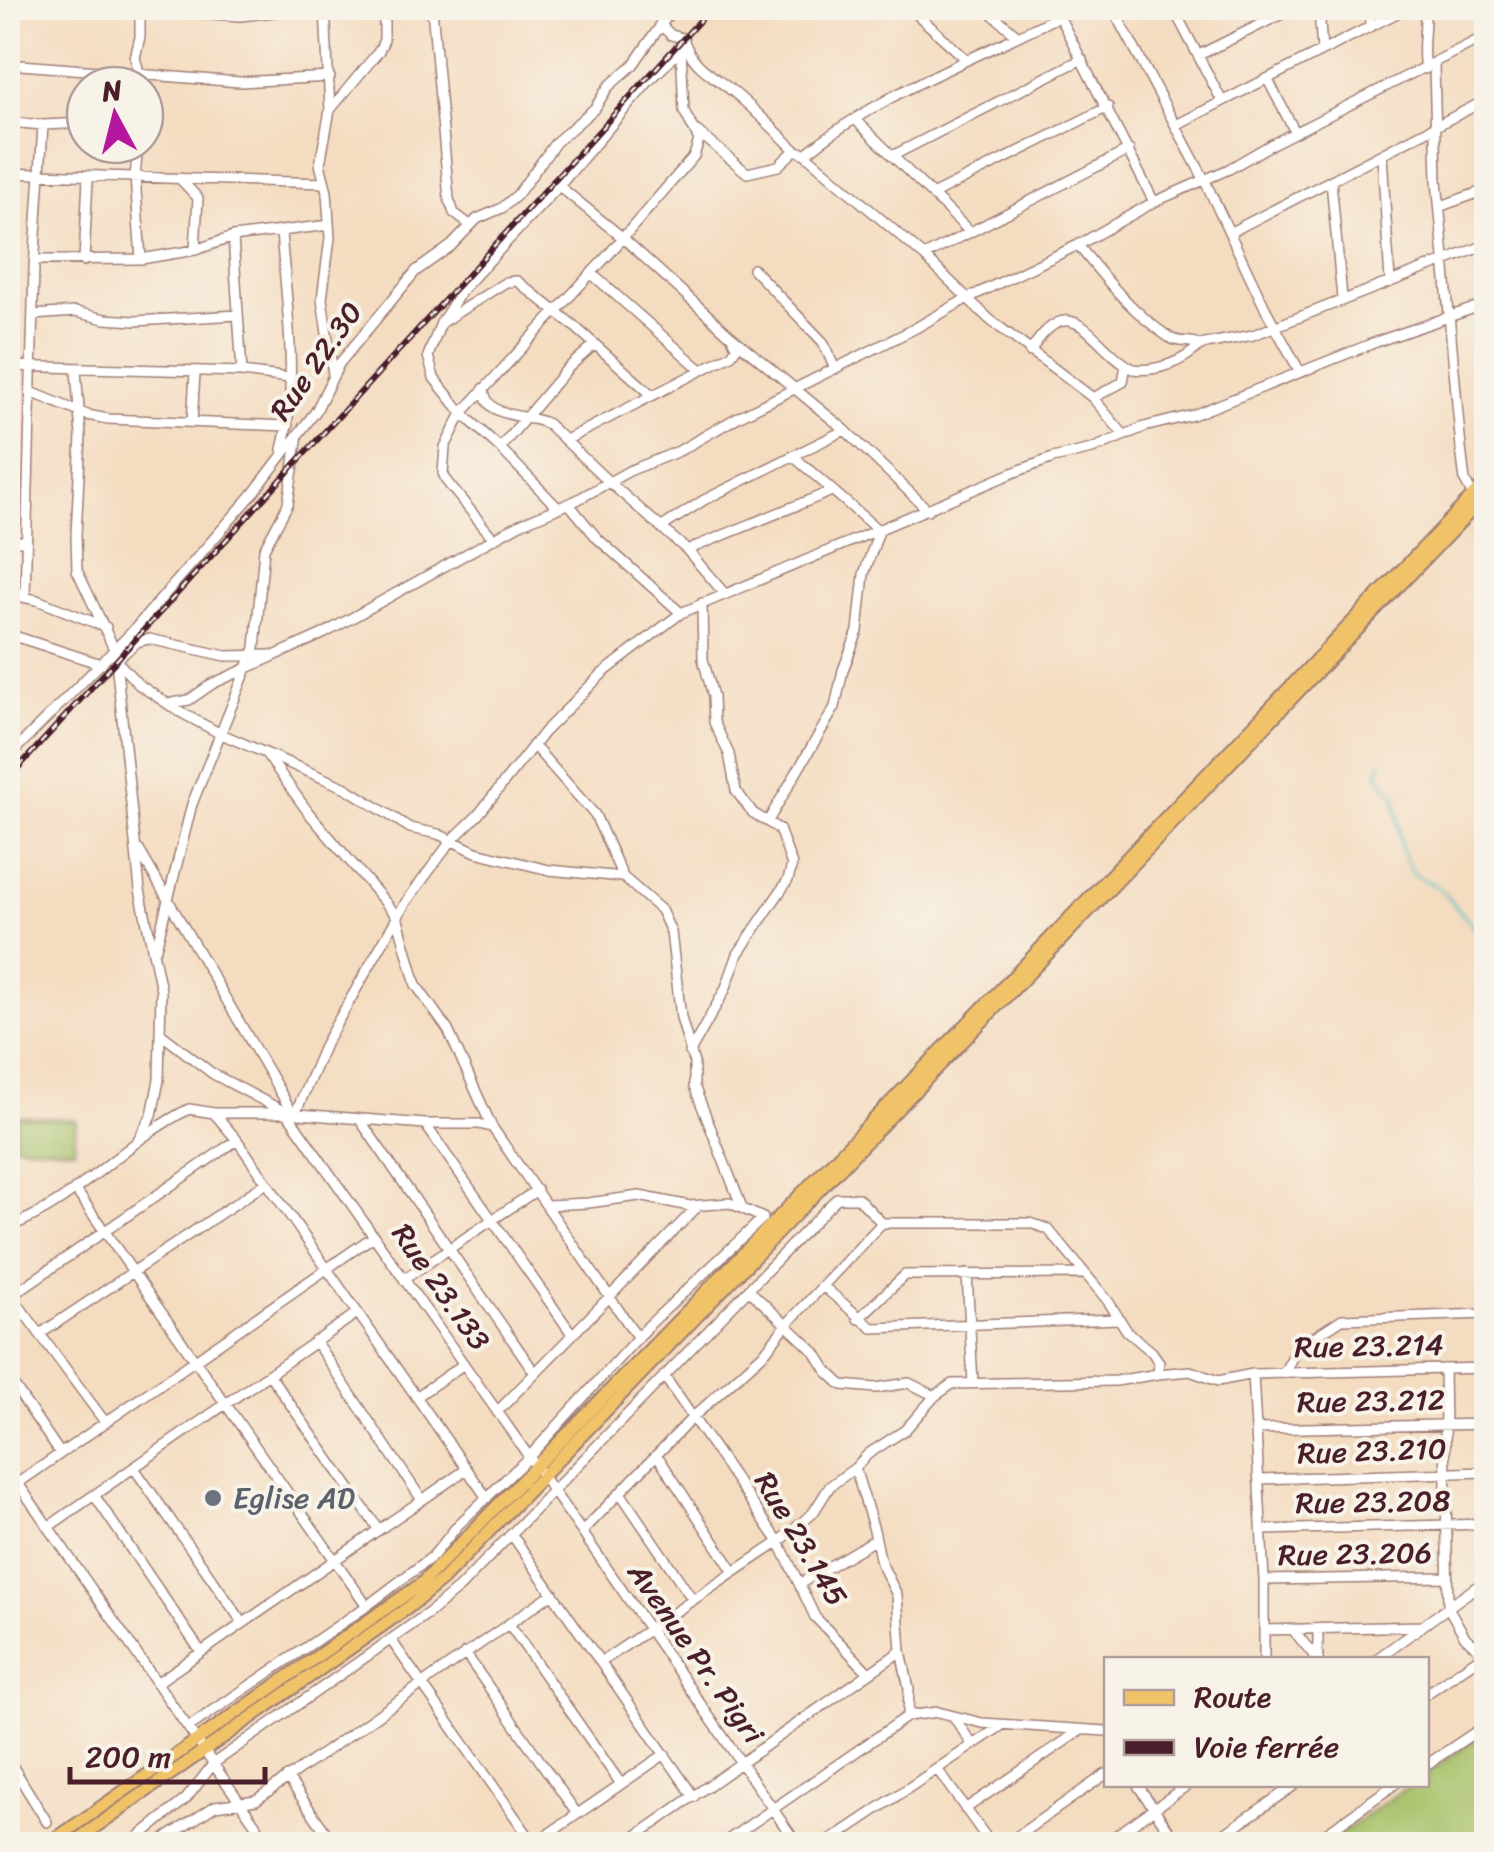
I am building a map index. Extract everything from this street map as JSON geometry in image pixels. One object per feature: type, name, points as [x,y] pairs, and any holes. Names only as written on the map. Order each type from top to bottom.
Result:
[{"type":"main road","points":[[48,1844],[410,1608],[442,1580],[536,1467],[1480,496],[1486,482]]},
{"type":"main road","points":[[70,1844],[202,1746]]},
{"type":"street","points":[[8,10],[22,8]]},
{"type":"street","points":[[128,8],[305,8]]},
{"type":"street","points":[[325,8],[330,110],[320,156],[330,225],[322,289],[333,374]]},
{"type":"street","points":[[330,110],[379,51],[384,40],[384,8]]},
{"type":"street","points":[[432,8],[449,199],[454,213],[470,225]]},
{"type":"street","name":"Rue 22.30","points":[[8,756],[101,664],[116,655],[252,495],[316,411],[333,374],[416,270],[451,246],[470,225],[517,196],[556,142],[594,108],[608,87],[632,65],[673,8]]},
{"type":"street","points":[[910,8],[966,60]]},
{"type":"street","points":[[986,8],[1018,36]]},
{"type":"street","points":[[695,129],[748,173],[778,166],[966,60],[1074,8]]},
{"type":"street","points":[[1112,8],[1204,179],[1300,372]]},
{"type":"street","points":[[1199,55],[1294,8]]},
{"type":"street","points":[[1320,8],[1322,51]]},
{"type":"street","points":[[1369,8],[1370,25]]},
{"type":"street","points":[[1176,126],[1406,8]]},
{"type":"street","points":[[1425,8],[1422,51],[1430,67],[1437,123],[1464,481],[1480,496]]},
{"type":"street","points":[[137,65],[140,9]]},
{"type":"street","points":[[1178,9],[1222,101]]},
{"type":"street","points":[[1059,16],[1154,202]]},
{"type":"street","points":[[493,538],[452,491],[443,473],[445,447],[462,413],[592,274],[694,156],[698,140],[684,111],[683,38],[671,35],[660,24]]},
{"type":"street","points":[[168,704],[190,700],[212,684],[323,634],[493,538],[679,451],[966,298],[1078,245],[1154,202],[1229,169],[1486,36]]},
{"type":"street","points":[[683,46],[702,70],[737,95],[924,256],[966,298],[1093,398],[1123,434]]},
{"type":"street","points":[[558,508],[462,413],[430,370],[428,356],[441,323],[462,290],[683,46]]},
{"type":"street","points":[[892,156],[1082,59]]},
{"type":"street","points":[[8,64],[65,71]]},
{"type":"street","points":[[165,81],[252,83],[330,77]]},
{"type":"street","points":[[1268,80],[1295,132]]},
{"type":"street","points":[[1231,232],[1486,100]]},
{"type":"street","points":[[934,194],[1108,107]]},
{"type":"street","points":[[855,120],[969,231]]},
{"type":"street","points":[[8,122],[65,124]]},
{"type":"street","points":[[25,596],[34,260],[43,125]]},
{"type":"street","points":[[924,256],[1129,150]]},
{"type":"street","points":[[1382,155],[1390,281]]},
{"type":"street","points":[[136,165],[141,260]]},
{"type":"street","points":[[8,173],[325,183]]},
{"type":"street","points":[[84,261],[88,178]]},
{"type":"street","points":[[181,180],[198,198],[195,250]]},
{"type":"street","points":[[1330,181],[1342,298]]},
{"type":"street","points":[[559,186],[845,430],[928,510]]},
{"type":"street","points":[[1441,206],[1486,190]]},
{"type":"street","points":[[34,260],[141,260],[195,250],[233,237],[330,225]]},
{"type":"street","points":[[281,232],[289,378],[288,426],[282,452]]},
{"type":"street","points":[[233,237],[242,372]]},
{"type":"street","points":[[1078,245],[1112,289],[1173,340],[1200,345]]},
{"type":"street","points":[[1030,352],[1053,324],[1068,321],[1084,326],[1126,366],[1151,369],[1180,360],[1200,345],[1254,335],[1486,245]]},
{"type":"street","points":[[754,269],[823,342],[835,369]]},
{"type":"street","points":[[592,274],[700,369]]},
{"type":"street","points":[[441,323],[514,280],[556,311],[652,395]]},
{"type":"street","points":[[292,1114],[326,1042],[397,916],[452,840],[478,815],[533,745],[603,674],[681,613],[1014,472],[1092,450],[1123,434],[1193,415],[1376,342],[1486,304]]},
{"type":"street","points":[[33,315],[75,312],[135,321],[238,314]]},
{"type":"street","points":[[566,440],[732,355],[737,346],[732,337]]},
{"type":"street","points":[[500,448],[567,369],[595,344]]},
{"type":"street","points":[[8,366],[242,372],[289,378]]},
{"type":"street","points":[[1093,398],[1123,382],[1126,366]]},
{"type":"street","points":[[76,370],[77,570],[116,655],[142,902],[161,990],[156,1095],[148,1126],[138,1140]]},
{"type":"street","points":[[192,423],[195,373]]},
{"type":"street","points":[[484,388],[489,404],[507,414],[542,420],[566,440],[688,550],[724,593]]},
{"type":"street","points":[[31,392],[108,419],[288,426]]},
{"type":"street","points":[[662,526],[704,500],[845,430]]},
{"type":"street","points":[[155,950],[170,902],[181,840],[252,655],[266,542],[288,504],[298,433]]},
{"type":"street","points":[[794,456],[879,531]]},
{"type":"street","points":[[688,550],[832,491]]},
{"type":"street","points":[[569,504],[597,538],[681,613]]},
{"type":"street","points":[[768,821],[835,707],[843,670],[858,631],[864,574],[879,531]]},
{"type":"street","points":[[8,541],[27,542]]},
{"type":"street","points":[[8,594],[25,596],[106,627]]},
{"type":"street","points":[[690,1052],[725,990],[738,954],[788,880],[792,865],[778,830],[753,814],[739,798],[730,754],[716,729],[713,696],[703,659],[702,603]]},
{"type":"street","points":[[8,634],[101,664]]},
{"type":"street","points":[[116,655],[148,638],[226,656],[278,655]]},
{"type":"street","points":[[116,655],[138,684],[168,704],[219,733],[362,796],[402,824],[476,852],[549,870],[624,877]]},
{"type":"street","points":[[533,745],[595,815],[624,877],[655,904],[671,932],[694,1086],[742,1208]]},
{"type":"street","points":[[264,752],[308,812],[397,916],[416,985],[448,1030],[492,1127],[638,1338]]},
{"type":"street","name":"Rue 23.133","points":[[138,848],[292,1114],[552,1490]]},
{"type":"street","points":[[161,1034],[213,1074],[292,1114]]},
{"type":"street","points":[[9,1225],[26,1222],[188,1108],[214,1113],[492,1127]]},
{"type":"street","points":[[214,1113],[487,1498]]},
{"type":"street","points":[[360,1120],[535,1373]]},
{"type":"street","points":[[425,1124],[572,1334]]},
{"type":"street","points":[[105,1422],[9,1296],[236,1140]]},
{"type":"street","points":[[40,1334],[266,1182]]},
{"type":"street","points":[[75,1189],[367,1606]]},
{"type":"street","points":[[404,1279],[537,1190]]},
{"type":"street","points":[[189,1727],[434,1556],[487,1498],[536,1467],[638,1338],[775,1220],[721,1202],[698,1206],[630,1196],[547,1204]]},
{"type":"street","points":[[130,1844],[186,1799],[214,1763],[445,1601],[837,1198],[858,1198],[882,1223],[1040,1226],[1054,1235],[1102,1293],[1127,1331],[1155,1356],[1158,1374]]},
{"type":"street","points":[[498,1412],[698,1206]]},
{"type":"street","points":[[582,1532],[692,1418],[757,1360],[882,1223]]},
{"type":"street","points":[[8,1490],[374,1236]]},
{"type":"street","points":[[967,1274],[973,1383]]},
{"type":"street","points":[[858,1319],[901,1276],[1083,1274]]},
{"type":"street","points":[[824,1287],[872,1328],[1118,1318]]},
{"type":"street","points":[[601,1662],[779,1542],[813,1513],[835,1481],[905,1430],[935,1396],[909,1383],[876,1388],[842,1385],[787,1324],[749,1290]]},
{"type":"street","points":[[48,1527],[357,1312]]},
{"type":"street","points":[[1284,1373],[1298,1348],[1342,1318],[1486,1314]]},
{"type":"street","points":[[316,1342],[422,1500]]},
{"type":"street","points":[[416,1397],[464,1364]]},
{"type":"street","name":"Rue 23.214","points":[[935,1396],[945,1386],[973,1383],[1116,1381],[1190,1371],[1218,1381],[1253,1374],[1486,1368]]},
{"type":"street","points":[[1429,1692],[1486,1655],[1465,1637],[1448,1607],[1444,1369]]},
{"type":"street","points":[[269,1374],[379,1530]]},
{"type":"street","points":[[1253,1374],[1264,1657]]},
{"type":"street","points":[[8,1376],[60,1453]]},
{"type":"street","name":"Rue 23.145","points":[[664,1376],[779,1542],[816,1616],[869,1674]]},
{"type":"street","name":"Rue 23.212","points":[[1257,1429],[1486,1424]]},
{"type":"street","points":[[657,1455],[734,1572]]},
{"type":"street","points":[[8,1468],[269,1844]]},
{"type":"street","points":[[134,1468],[243,1624]]},
{"type":"street","points":[[855,1468],[881,1563],[897,1595],[909,1689],[908,1716]]},
{"type":"street","points":[[158,1682],[466,1469]]},
{"type":"street","name":"Rue 23.210","points":[[1259,1479],[1486,1472]]},
{"type":"street","name":"Avenue Pr. Pigri","points":[[552,1490],[797,1844]]},
{"type":"street","points":[[620,1494],[693,1600]]},
{"type":"street","points":[[94,1495],[201,1652]]},
{"type":"street","name":"Rue 23.208","points":[[1261,1530],[1486,1524]]},
{"type":"street","points":[[512,1535],[694,1797]]},
{"type":"street","points":[[801,1583],[876,1538]]},
{"type":"street","name":"Rue 23.206","points":[[1264,1580],[1447,1577]]},
{"type":"street","points":[[1378,1657],[1486,1580]]},
{"type":"street","points":[[157,1844],[215,1806],[256,1800],[553,1593]]},
{"type":"street","points":[[509,1624],[620,1784]]},
{"type":"street","points":[[1264,1630],[1421,1626]]},
{"type":"street","points":[[1293,1630],[1316,1657]]},
{"type":"street","points":[[1318,1630],[1318,1657]]},
{"type":"street","points":[[391,1640],[534,1844],[665,1754]]},
{"type":"street","points":[[625,1844],[901,1650]]},
{"type":"street","points":[[465,1653],[577,1814]]},
{"type":"street","points":[[722,1844],[908,1716],[938,1712],[955,1719],[1104,1734]]},
{"type":"street","points":[[955,1719],[972,1744]]},
{"type":"street","points":[[825,1844],[1002,1725]]},
{"type":"street","points":[[1429,1763],[1486,1725]]},
{"type":"street","points":[[965,1809],[1081,1730]]},
{"type":"street","points":[[8,1759],[47,1822]]},
{"type":"street","points":[[937,1769],[991,1844]]},
{"type":"street","points":[[1006,1844],[1104,1775]]},
{"type":"street","points":[[288,1777],[334,1844]]},
{"type":"street","points":[[1138,1787],[1178,1844]]},
{"type":"street","points":[[1104,1844],[1185,1787]]},
{"type":"street","points":[[1210,1844],[1292,1787]]},
{"type":"street","points":[[1311,1844],[1387,1787]]},
{"type":"green space","points":[[17,1116],[76,1120],[74,1149],[15,1145]]},
{"type":"green space","points":[[1486,1731],[1486,1844],[1325,1844],[1407,1787],[1429,1787],[1429,1772]]},
{"type":"waterway","points":[[1382,761],[1378,772],[1394,792],[1407,864],[1415,875],[1440,889],[1486,940]]},
{"type":"railway","points":[[8,779],[711,8]]},
{"type":"place","name":"Eglise AD","points":[[213,1498]]}]
